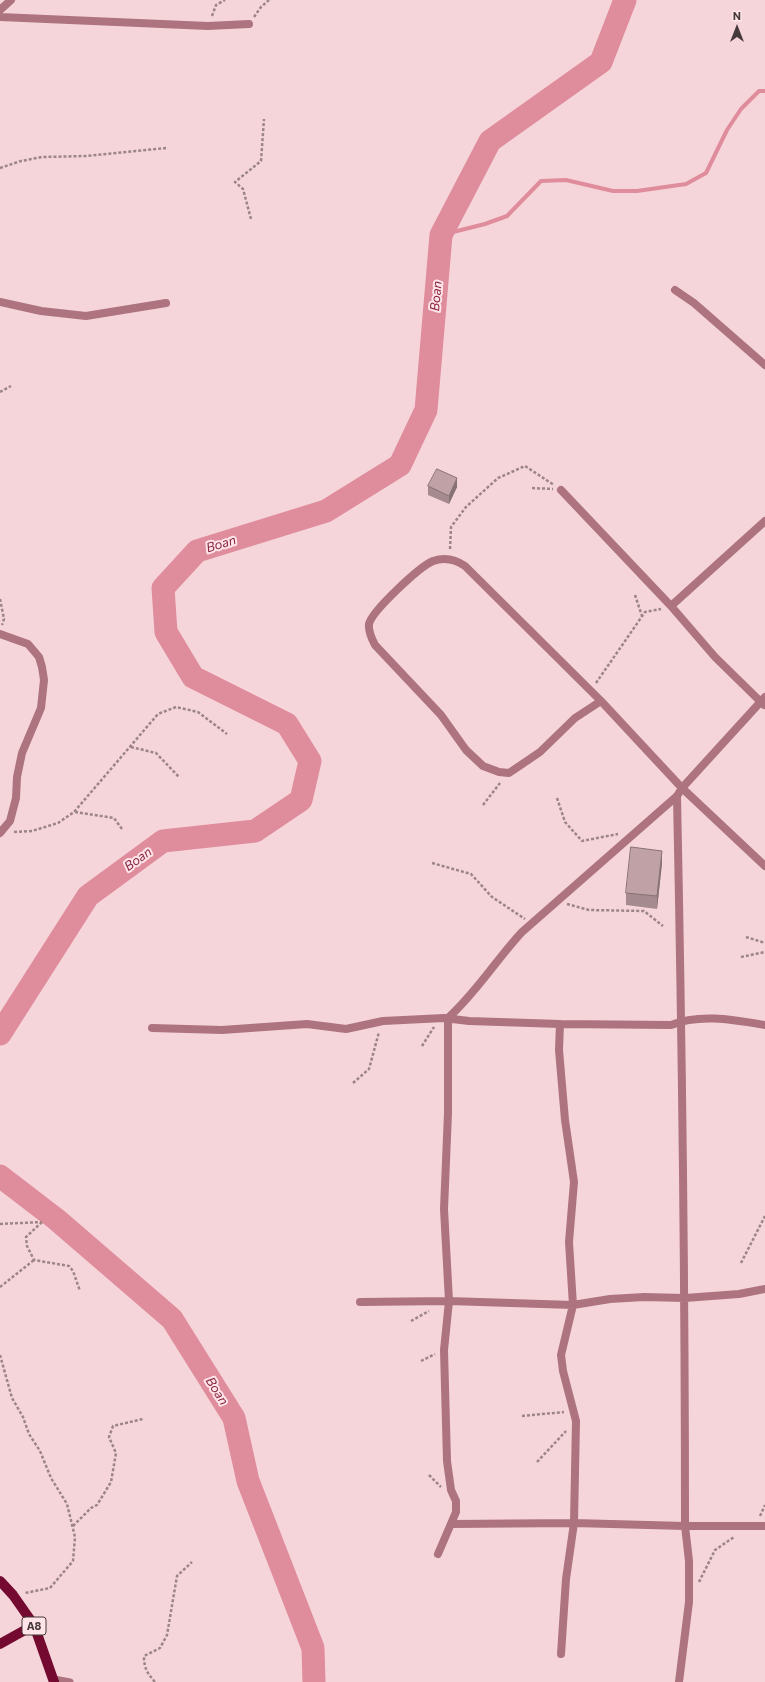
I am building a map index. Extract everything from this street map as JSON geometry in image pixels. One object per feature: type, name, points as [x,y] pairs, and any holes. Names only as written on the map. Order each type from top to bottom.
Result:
[{"type":"main road","name":"A8","points":[[0,1581],[13,1595],[34,1625],[54,1681]]},
{"type":"main road","points":[[0,1644],[34,1625]]},
{"type":"street","points":[[0,10],[11,0]]},
{"type":"street","points":[[0,17],[208,26],[249,24]]},
{"type":"street","points":[[676,290],[694,303],[765,365]]},
{"type":"street","points":[[0,302],[41,311],[86,316],[166,303]]},
{"type":"street","points":[[444,1019],[463,1005],[504,951],[532,923],[676,796],[764,702],[715,657],[671,606],[561,490]]},
{"type":"street","points":[[671,606],[765,521]]},
{"type":"street","points":[[601,701],[575,718],[540,752],[509,773],[499,772],[483,766],[466,750],[441,715],[375,645],[370,635],[369,625],[375,613],[414,574],[431,562],[449,559],[457,560],[465,566],[601,701],[682,788],[765,866]]},
{"type":"street","points":[[1,630],[28,644],[39,657],[44,680],[41,708],[22,753],[17,777],[16,798],[10,821],[1,833]]},
{"type":"street","points":[[676,796],[682,1021],[685,1298],[685,1526],[689,1561],[689,1602],[679,1682]]},
{"type":"street","points":[[152,1028],[222,1030],[307,1024],[346,1030],[382,1021],[444,1019],[560,1024],[671,1025],[682,1021],[714,1018],[765,1025]]},
{"type":"street","points":[[438,1554],[456,1512],[456,1500],[451,1490],[448,1461],[444,1350],[449,1301],[444,1209],[448,1113],[444,1019]]},
{"type":"street","points":[[560,1024],[560,1050],[565,1120],[574,1182],[570,1242],[573,1304],[561,1355],[563,1371],[576,1421],[574,1523],[566,1579],[561,1654]]},
{"type":"street","points":[[360,1302],[449,1301],[573,1304],[630,1297],[685,1298],[739,1294],[765,1289]]},
{"type":"street","points":[[452,1524],[574,1523],[685,1526],[765,1526]]},
{"type":"lane","name":"A8","points":[[54,1681],[70,1682]]},
{"type":"path","points":[[208,26],[216,5],[225,0]]},
{"type":"path","points":[[249,24],[261,7],[269,0]]},
{"type":"path","points":[[251,219],[243,189],[235,182],[261,161],[264,119]]},
{"type":"path","points":[[0,168],[21,161],[42,157],[86,156],[167,148]]},
{"type":"path","points":[[0,392],[11,386]]},
{"type":"path","points":[[449,559],[451,527],[466,507],[498,478],[525,466],[561,490]]},
{"type":"path","points":[[532,488],[561,490]]},
{"type":"path","points":[[635,595],[642,617]]},
{"type":"path","points":[[0,599],[4,619],[1,630]]},
{"type":"path","points":[[591,691],[645,612],[671,606]]},
{"type":"path","points":[[1,833],[32,831],[58,824],[74,812],[158,714],[176,707],[198,712],[227,734]]},
{"type":"path","points":[[131,746],[156,753],[179,777]]},
{"type":"path","points":[[483,805],[495,788],[509,773]]},
{"type":"path","points":[[557,798],[565,822],[582,841],[637,830]]},
{"type":"path","points":[[74,812],[114,818],[122,829]]},
{"type":"path","points":[[432,863],[471,874],[492,897],[532,923]]},
{"type":"path","points":[[557,901],[589,910],[644,911],[663,926]]},
{"type":"path","points":[[746,937],[765,943]]},
{"type":"path","points":[[741,957],[765,952]]},
{"type":"path","points":[[422,1046],[444,1019]]},
{"type":"path","points":[[353,1083],[369,1069],[382,1021]]},
{"type":"path","points":[[741,1263],[765,1216]]},
{"type":"path","points":[[0,1224],[42,1222],[26,1237],[27,1246],[34,1260]]},
{"type":"path","points":[[0,1287],[34,1260],[69,1266],[73,1271],[80,1291]]},
{"type":"path","points":[[421,1361],[444,1350]]},
{"type":"path","points":[[0,1355],[12,1398],[23,1417],[29,1434],[40,1451],[51,1478],[67,1504],[75,1537],[73,1561],[50,1588],[13,1595]]},
{"type":"path","points":[[522,1416],[554,1414],[573,1410]]},
{"type":"path","points":[[72,1527],[91,1508],[97,1505],[111,1482],[116,1453],[109,1437],[113,1426],[144,1419]]},
{"type":"path","points":[[537,1462],[576,1421]]},
{"type":"path","points":[[756,1526],[765,1505]]},
{"type":"path","points":[[689,1602],[715,1550],[734,1537]]},
{"type":"path","points":[[155,1682],[147,1673],[144,1666],[144,1656],[160,1648],[167,1636],[177,1576],[192,1562]]},
{"type":"building","points":[[437,469],[457,478],[449,496],[428,486]]},
{"type":"building","points":[[631,847],[662,851],[657,896],[626,893]]},
{"type":"waterway","name":"Boan","points":[[0,1034],[88,896],[163,841],[255,831],[301,800],[310,761],[287,724],[193,677],[166,632],[163,588],[197,551],[326,511],[400,465],[426,410],[441,235],[490,141],[601,62],[625,0]]},
{"type":"waterway","points":[[441,235],[485,224],[507,216],[541,181],[566,180],[613,191],[637,191],[686,184],[706,173],[727,130],[741,109],[759,91],[765,91]]},
{"type":"waterway","name":"Boan","points":[[0,1176],[56,1219],[172,1319],[234,1418],[248,1481],[313,1648],[314,1682]]}]
